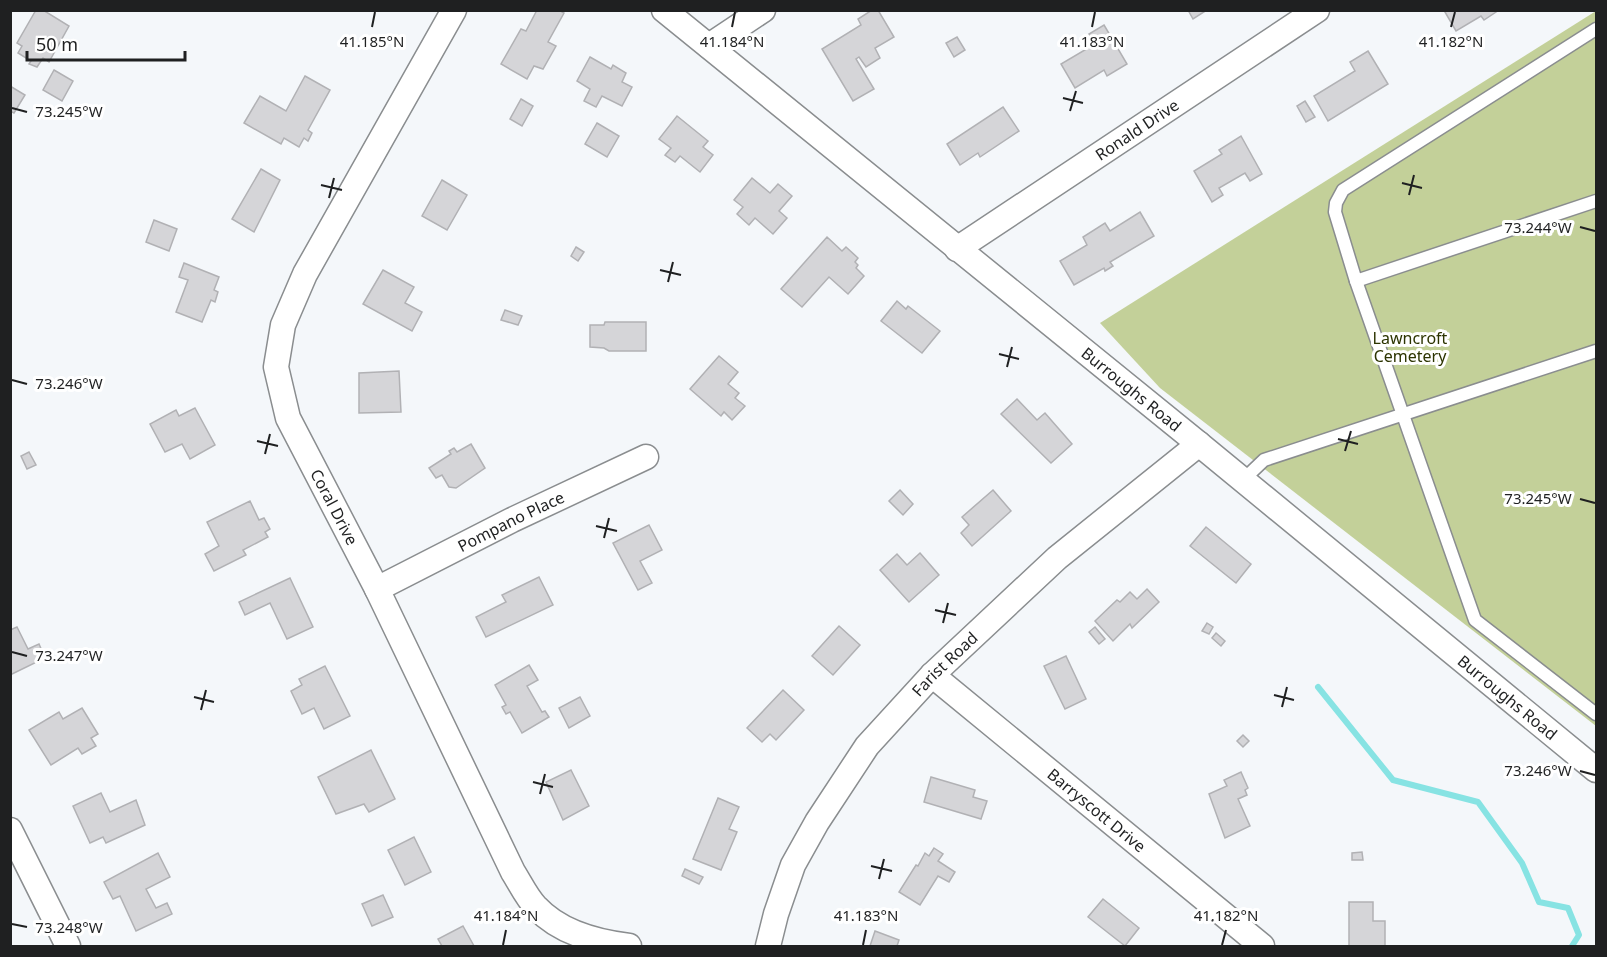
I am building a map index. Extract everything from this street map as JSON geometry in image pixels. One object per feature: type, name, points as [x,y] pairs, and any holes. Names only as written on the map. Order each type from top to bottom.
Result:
[{"type":"street","name":"Coral Drive","points":[[454,10],[305,274],[283,325],[276,367],[288,418],[377,589],[513,872],[536,908],[565,928],[594,942],[629,946]]},
{"type":"street","name":"Burroughs Road","points":[[664,10],[1596,770]]},
{"type":"street","points":[[709,46],[763,10]]},
{"type":"street","name":"Ronald Drive","points":[[957,249],[1317,10]]},
{"type":"street","name":"Farist Road","points":[[768,946],[793,865],[817,822],[867,746],[932,675],[1056,558],[1199,444]]},
{"type":"street","name":"Pompano Place","points":[[377,589],[512,520],[646,457]]},
{"type":"street","name":"Barryscott Drive","points":[[932,675],[1262,946]]},
{"type":"street","points":[[10,830],[68,946]]},
{"type":"lane","points":[[1594,708],[1475,620],[1356,281],[1335,212],[1336,203],[1343,190],[1596,29]]},
{"type":"lane","points":[[1356,281],[1596,201]]},
{"type":"lane","points":[[1242,481],[1264,460],[1596,351]]},
{"type":"green space","name":"Lawncroft Cemetery","points":[[1596,11],[1596,726],[1160,388],[1100,323]]},
{"type":"building","points":[[36,10],[43,10],[69,26],[49,62],[43,58],[37,67],[29,64],[31,61],[18,53],[22,46],[17,43]]},
{"type":"building","points":[[537,10],[559,10],[564,13],[548,42],[556,46],[543,69],[534,66],[527,79],[501,64],[521,29],[526,31]]},
{"type":"building","points":[[872,10],[878,10],[894,37],[875,48],[880,58],[866,67],[859,57],[856,59],[874,89],[853,101],[822,49],[861,25],[858,19]]},
{"type":"building","points":[[1188,10],[1207,10],[1193,19]]},
{"type":"building","points":[[1447,10],[1499,10],[1484,20],[1481,16],[1456,31],[1445,12]]},
{"type":"building","points":[[1104,25],[1127,64],[1107,76],[1104,70],[1075,88],[1061,64],[1095,44],[1089,34]]},
{"type":"building","points":[[957,37],[965,50],[954,57],[946,43]]},
{"type":"building","points":[[1368,51],[1388,84],[1328,121],[1314,96],[1355,71],[1350,62]]},
{"type":"building","points":[[590,57],[611,69],[613,65],[626,73],[622,82],[632,87],[622,106],[602,96],[596,107],[584,101],[590,89],[577,81]]},
{"type":"building","points":[[54,70],[73,81],[62,101],[43,90]]},
{"type":"building","points":[[305,76],[330,90],[308,130],[312,133],[308,141],[304,138],[299,147],[284,138],[281,144],[244,123],[260,96],[286,111]]},
{"type":"building","points":[[10,86],[25,95],[14,113],[10,111]]},
{"type":"building","points":[[521,99],[533,106],[522,126],[510,119]]},
{"type":"building","points":[[1305,101],[1315,117],[1306,122],[1297,106]]},
{"type":"building","points":[[1003,107],[1019,131],[980,157],[978,153],[960,165],[947,144]]},
{"type":"building","points":[[677,116],[708,141],[703,147],[713,155],[700,172],[680,156],[675,162],[665,155],[671,148],[659,139]]},
{"type":"building","points":[[597,123],[619,136],[607,157],[585,144]]},
{"type":"building","points":[[1241,136],[1262,174],[1250,181],[1245,173],[1219,188],[1223,195],[1212,202],[1194,171],[1222,154],[1219,150]]},
{"type":"building","points":[[261,169],[280,180],[254,232],[232,219]]},
{"type":"building","points":[[752,178],[770,193],[778,184],[792,196],[779,211],[787,218],[773,234],[755,218],[749,225],[737,214],[743,207],[734,200]]},
{"type":"building","points":[[442,180],[467,195],[447,230],[422,216]]},
{"type":"building","points":[[1140,212],[1154,236],[1110,262],[1113,266],[1105,271],[1104,268],[1074,285],[1060,261],[1087,245],[1083,237],[1105,223],[1110,231]]},
{"type":"building","points":[[154,220],[177,229],[169,251],[146,242]]},
{"type":"building","points":[[827,237],[842,251],[846,247],[858,258],[855,262],[858,265],[856,268],[864,276],[848,294],[829,277],[802,307],[781,289]]},
{"type":"building","points":[[576,247],[584,252],[578,261],[571,256]]},
{"type":"building","points":[[184,263],[219,277],[214,290],[218,292],[215,302],[211,300],[202,322],[176,312],[188,280],[179,277]]},
{"type":"building","points":[[383,270],[414,287],[405,303],[422,312],[412,331],[363,304]]},
{"type":"building","points":[[897,301],[906,309],[908,306],[940,331],[922,353],[881,321]]},
{"type":"building","points":[[505,310],[522,316],[518,325],[501,320]]},
{"type":"building","points":[[605,322],[646,322],[646,351],[609,351],[604,348],[590,347],[590,325],[604,325]]},
{"type":"building","points":[[719,356],[738,372],[728,384],[739,393],[735,398],[745,406],[732,420],[724,412],[721,416],[690,389]]},
{"type":"building","points":[[399,371],[401,412],[359,413],[359,373]]},
{"type":"building","points":[[1017,399],[1037,420],[1045,413],[1072,444],[1051,463],[1001,414]]},
{"type":"building","points":[[195,408],[215,445],[190,459],[182,444],[165,452],[150,424],[176,410],[179,416]]},
{"type":"building","points":[[471,444],[485,468],[456,488],[449,487],[442,475],[436,478],[429,468],[451,454],[449,451],[454,448],[457,452]]},
{"type":"building","points":[[29,452],[36,465],[27,469],[21,456]]},
{"type":"building","points":[[900,490],[913,504],[903,515],[889,501]]},
{"type":"building","points":[[993,490],[1011,511],[972,546],[961,533],[969,525],[962,517]]},
{"type":"building","points":[[250,501],[259,520],[264,518],[270,529],[265,532],[268,537],[243,550],[246,555],[214,571],[205,554],[219,546],[207,522]]},
{"type":"building","points":[[649,525],[662,550],[640,561],[652,583],[638,590],[613,543]]},
{"type":"building","points":[[1206,527],[1251,564],[1236,583],[1190,546]]},
{"type":"building","points":[[920,553],[939,575],[909,602],[880,570],[897,554],[907,565]]},
{"type":"building","points":[[539,577],[553,605],[486,637],[476,617],[506,602],[502,595]]},
{"type":"building","points":[[290,578],[313,627],[287,639],[270,603],[245,615],[239,602]]},
{"type":"building","points":[[1147,589],[1159,602],[1132,628],[1130,624],[1113,641],[1095,621],[1117,600],[1120,602],[1130,592],[1137,599]]},
{"type":"building","points":[[1207,623],[1213,627],[1209,634],[1202,631]]},
{"type":"building","points":[[839,626],[860,645],[833,675],[812,656]]},
{"type":"building","points":[[17,627],[28,649],[39,644],[45,658],[10,675],[10,630]]},
{"type":"building","points":[[1095,627],[1105,639],[1099,644],[1089,632]]},
{"type":"building","points":[[1216,633],[1225,641],[1221,646],[1212,638]]},
{"type":"building","points":[[1066,656],[1086,699],[1065,709],[1044,666]]},
{"type":"building","points":[[529,665],[538,680],[527,686],[542,712],[545,711],[549,717],[522,733],[510,712],[506,714],[502,707],[506,705],[495,685]]},
{"type":"building","points":[[325,666],[350,716],[324,729],[314,708],[302,714],[291,691],[302,685],[299,679]]},
{"type":"building","points":[[783,690],[804,710],[776,740],[770,734],[762,742],[747,728]]},
{"type":"building","points":[[580,697],[590,716],[569,728],[559,708]]},
{"type":"building","points":[[82,708],[98,734],[91,738],[96,746],[82,754],[78,748],[51,765],[29,730],[59,712],[63,719]]},
{"type":"building","points":[[1243,735],[1249,741],[1243,747],[1237,741]]},
{"type":"building","points":[[371,750],[395,799],[369,812],[364,804],[336,814],[318,777]]},
{"type":"building","points":[[571,770],[589,806],[563,820],[546,782]]},
{"type":"building","points":[[1241,772],[1248,788],[1245,790],[1247,795],[1238,799],[1250,826],[1225,838],[1209,794],[1227,786],[1224,780]]},
{"type":"building","points":[[931,777],[975,790],[973,797],[987,801],[981,819],[924,802]]},
{"type":"building","points":[[101,793],[110,812],[136,800],[145,825],[106,843],[103,837],[90,843],[73,806]]},
{"type":"building","points":[[718,798],[739,807],[729,829],[737,832],[721,870],[693,859]]},
{"type":"building","points":[[414,837],[431,872],[405,885],[388,850]]},
{"type":"building","points":[[934,848],[943,854],[938,861],[955,872],[949,882],[938,876],[920,905],[899,892],[925,853],[929,856]]},
{"type":"building","points":[[1362,852],[1363,860],[1352,860],[1352,853]]},
{"type":"building","points":[[158,853],[170,877],[146,889],[156,908],[167,903],[172,914],[136,931],[120,896],[113,899],[104,882]]},
{"type":"building","points":[[685,869],[703,877],[699,884],[682,876]]},
{"type":"building","points":[[383,895],[393,917],[372,926],[362,904]]},
{"type":"building","points":[[1103,899],[1139,928],[1125,946],[1088,917]]},
{"type":"building","points":[[1349,902],[1373,902],[1373,921],[1385,921],[1385,946],[1349,946]]},
{"type":"building","points":[[463,926],[474,946],[442,946],[438,939]]},
{"type":"building","points":[[875,931],[899,940],[897,946],[870,946]]},
{"type":"waterway","points":[[1318,687],[1393,780],[1478,802],[1522,863],[1539,902],[1568,908],[1579,935],[1572,946]]}]
